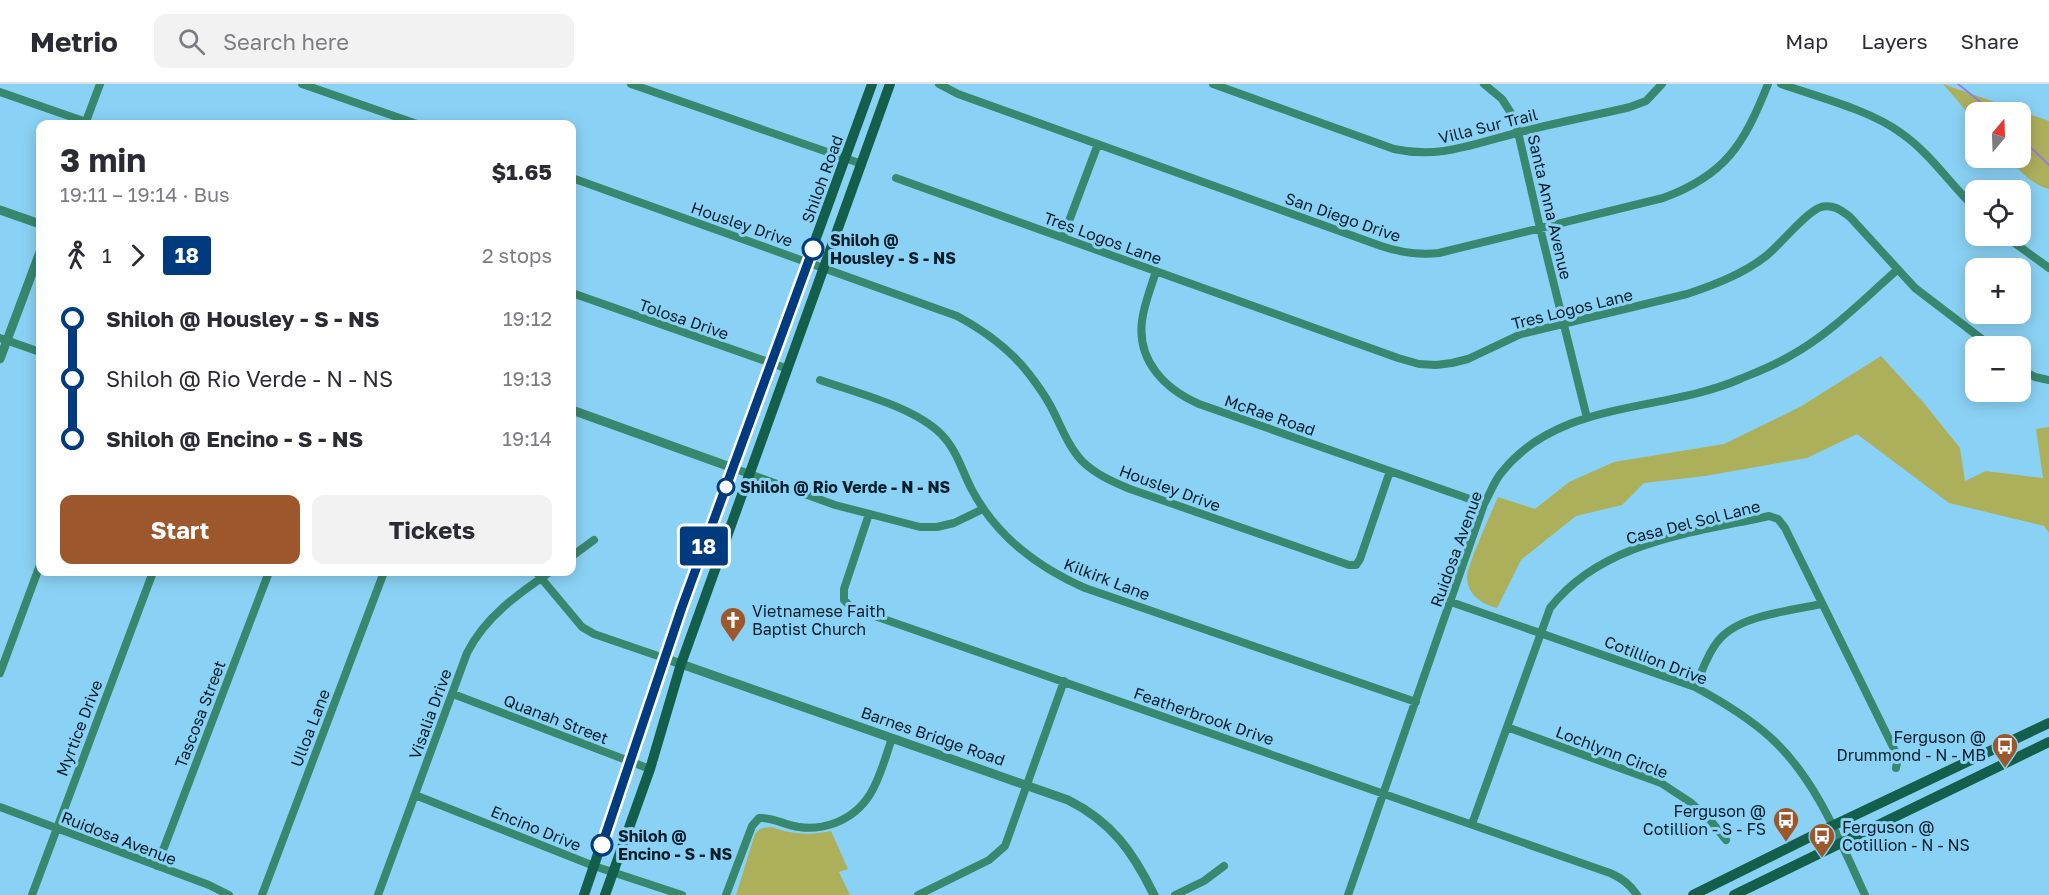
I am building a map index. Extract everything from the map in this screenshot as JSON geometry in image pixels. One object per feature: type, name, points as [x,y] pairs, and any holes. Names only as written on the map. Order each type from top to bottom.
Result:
[{"type":"main road","name":"Shiloh Road","points":[[584,895],[664,658],[872,84]]},
{"type":"main road","name":"Shiloh Road","points":[[605,895],[650,769],[681,664],[890,84]]},
{"type":"main road","points":[[1693,895],[2049,723]]},
{"type":"main road","points":[[1734,895],[2049,742]]},
{"type":"street","points":[[89,120],[100,84]]},
{"type":"street","points":[[302,84],[406,120]]},
{"type":"street","points":[[631,84],[862,164]]},
{"type":"street","name":"San Diego Drive","points":[[939,84],[958,94],[1401,253],[1417,255],[1439,253],[1663,198],[1685,190],[1703,179],[1735,151],[1757,111],[1768,84]]},
{"type":"street","name":"Villa Sur Trail","points":[[1213,84],[1394,149],[1416,154],[1439,153],[1518,132],[1630,107],[1646,101],[1662,84]]},
{"type":"street","name":"Santa Anna Avenue","points":[[1484,84],[1502,99],[1511,113],[1518,132],[1587,418]]},
{"type":"street","points":[[1781,84],[1874,117],[1891,126],[1919,148],[1965,197]]},
{"type":"street","points":[[0,92],[77,120]]},
{"type":"street","points":[[1064,237],[1098,144]]},
{"type":"street","name":"Tres Logos Lane","points":[[896,178],[1419,364],[1436,365],[1468,359],[1509,338],[1687,294],[1710,286],[1745,270],[1765,257],[1814,210],[1830,206],[1839,208],[1850,217],[1915,288],[1978,336]]},
{"type":"street","name":"Housley Drive","points":[[576,179],[930,304],[983,330],[1004,346],[1029,374],[1049,402],[1069,443],[1083,462],[1106,478],[1130,489],[1349,566],[1356,565],[1360,559],[1390,471]]},
{"type":"street","points":[[0,210],[36,223]]},
{"type":"street","points":[[2019,246],[2049,268]]},
{"type":"street","points":[[0,359],[4,339],[36,262]]},
{"type":"street","name":"Ruidosa Avenue","points":[[1348,895],[1484,504],[1501,473],[1518,454],[1561,426],[1708,390],[1791,356],[1833,326],[1897,270]]},
{"type":"street","name":"McRae Road","points":[[1156,271],[1142,323],[1143,338],[1152,367],[1160,379],[1184,398],[1484,504]]},
{"type":"street","name":"Tolosa Drive","points":[[576,294],[788,369]]},
{"type":"street","points":[[4,339],[36,351]]},
{"type":"street","points":[[2031,374],[2048,380]]},
{"type":"street","name":"Kilkirk Lane","points":[[820,380],[903,410],[932,427],[951,447],[983,509],[1027,556],[1064,579],[1416,702]]},
{"type":"street","points":[[576,411],[836,505],[920,527],[937,527],[954,523],[983,509]]},
{"type":"street","name":"Featherbrook Drive","points":[[869,514],[844,589],[844,600],[852,608],[1610,873],[1629,885],[1637,895]]},
{"type":"street","name":"Casa Del Sol Lane","points":[[1472,824],[1550,608],[1564,590],[1616,555],[1641,545],[1769,516],[1778,519],[1783,524],[1898,758],[1896,768]]},
{"type":"street","points":[[576,553],[594,540]]},
{"type":"street","points":[[0,673],[36,576]]},
{"type":"street","name":"Myrtice Drive","points":[[32,895],[151,576]]},
{"type":"street","name":"Tascosa Street","points":[[157,866],[267,576]]},
{"type":"street","name":"Ulloa Lane","points":[[262,895],[382,576]]},
{"type":"street","name":"Visalia Drive","points":[[378,895],[467,653],[480,630],[538,576]]},
{"type":"street","points":[[540,576],[582,627],[594,634],[664,658]]},
{"type":"street","name":"Cotillion Drive","points":[[1451,602],[1695,687],[1749,719],[1773,740],[1805,779],[1832,826],[1865,895]]},
{"type":"street","points":[[1695,687],[1710,653],[1725,633],[1740,624],[1755,619],[1821,604]]},
{"type":"street","name":"Barnes Bridge Road","points":[[664,658],[1068,800],[1099,818],[1126,846],[1141,868],[1154,895]]},
{"type":"street","points":[[918,895],[997,855],[1005,846],[1064,681]]},
{"type":"street","name":"Quanah Street","points":[[453,694],[650,769]]},
{"type":"street","name":"Lochlynn Circle","points":[[1507,727],[1661,783],[1690,802],[1711,821],[1726,840]]},
{"type":"street","points":[[726,895],[752,826],[759,818],[768,817],[785,825],[801,828],[831,824],[847,818],[860,808],[875,788],[892,738]]},
{"type":"street","name":"Encino Drive","points":[[415,795],[594,866],[682,895]]},
{"type":"street","name":"Ruidosa Avenue","points":[[0,807],[209,885],[229,895]]},
{"type":"street","points":[[1175,895],[1204,881],[1224,866]]},
{"type":"green space","points":[[1943,84],[1995,102],[1965,102],[1965,109]]},
{"type":"green space","points":[[2031,115],[2049,121],[2049,189],[2031,181],[2017,168],[2031,168]]},
{"type":"green space","points":[[1881,356],[1923,402],[1960,448],[1965,481],[1986,471],[2043,478],[2036,429],[2049,427],[2049,533],[2044,526],[1949,503],[1857,434],[1807,458],[1705,476],[1644,483],[1622,505],[1576,516],[1521,560],[1497,608],[1476,598],[1470,589],[1468,571],[1498,497],[1535,509],[1569,482],[1614,462],[1724,444],[1800,407]]},
{"type":"green space","points":[[772,827],[801,834],[831,831],[848,869],[839,872],[850,895],[736,895],[755,834],[760,829]]},
{"type":"waterway","points":[[1958,84],[1980,102]]},
{"type":"waterway","points":[[2031,148],[2049,165]]},
{"type":"bus line","name":"18","points":[[602,845],[682,607],[813,249]]},
{"type":"place","name":"Shiloh @ Housley - S - NS","points":[[813,249]]},
{"type":"place","name":"Shiloh @ Rio Verde - N - NS","points":[[726,487]]},
{"type":"place","name":"Vietnamese Faith Baptist Church","points":[[733,643]]},
{"type":"place","name":"Ferguson @ Drummond - N - MB","points":[[2005,769]]},
{"type":"place","name":"Ferguson @ Cotillion - S - FS","points":[[1786,843]]},
{"type":"place","name":"Shiloh @ Encino - S - NS","points":[[602,845]]},
{"type":"place","name":"Ferguson @ Cotillion - N - NS","points":[[1822,859]]}]
